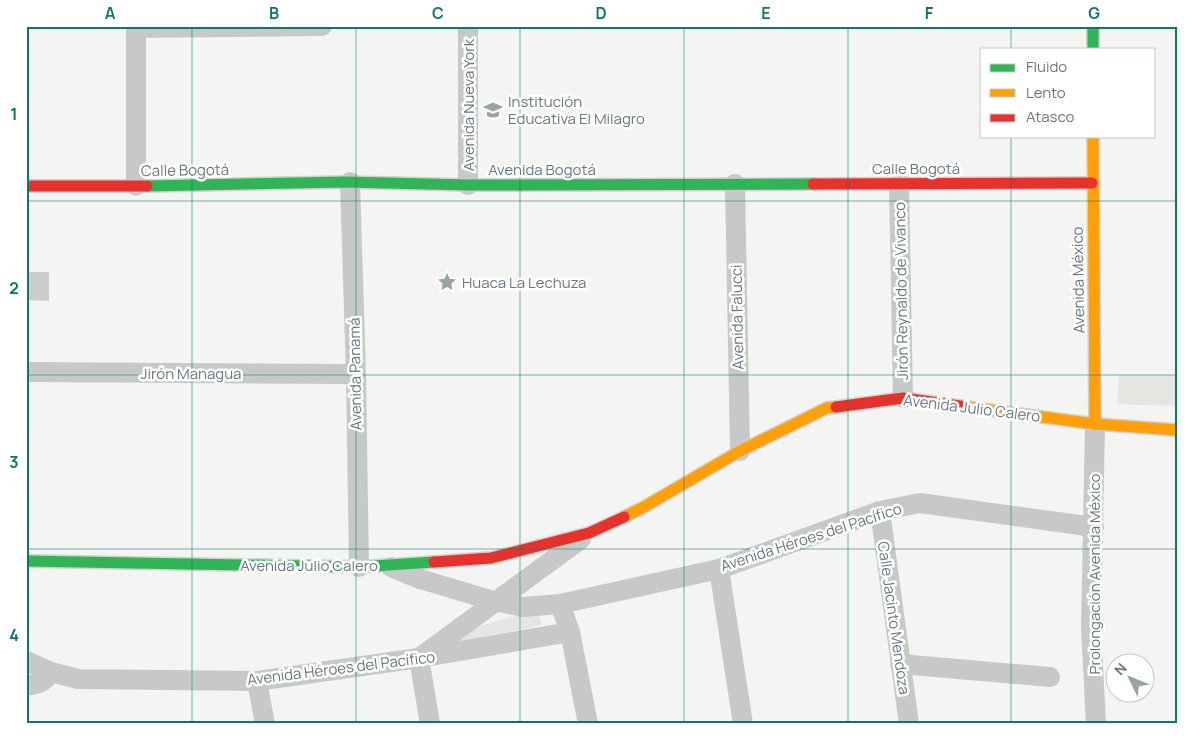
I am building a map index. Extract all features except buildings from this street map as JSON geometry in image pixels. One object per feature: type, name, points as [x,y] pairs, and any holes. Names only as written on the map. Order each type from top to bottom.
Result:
[{"type":"street","points":[[136,186],[136,27],[322,26]]},
{"type":"street","name":"Avenida Nueva York","points":[[468,26],[468,185]]},
{"type":"street","points":[[1093,26],[1093,48]]},
{"type":"street","name":"Avenida México","points":[[1092,138],[1095,424]]},
{"type":"street","name":"Avenida Bogotá","points":[[348,182],[468,185],[737,184]]},
{"type":"street","name":"Calle Bogotá","points":[[26,186],[348,182]]},
{"type":"street","name":"Avenida Panamá","points":[[348,182],[356,374],[359,567]]},
{"type":"street","name":"Jirón Reynaldo de Vivanco","points":[[899,183],[903,398]]},
{"type":"street","name":"Calle Bogotá","points":[[737,184],[1092,183]]},
{"type":"street","name":"Avenida Falucci","points":[[737,184],[740,451]]},
{"type":"street","name":"Jirón Managua","points":[[26,372],[356,374]]},
{"type":"street","name":"Avenida Julio Calero","points":[[418,658],[589,533],[644,507],[740,451],[827,408],[903,398],[1095,424],[1177,430]]},
{"type":"street","name":"Prolongación Avenida México","points":[[1095,424],[1091,627],[1096,724]]},
{"type":"street","name":"Avenida Héroes del Pacífico","points":[[388,566],[420,579],[494,601],[523,607],[560,604],[719,569],[880,511],[920,503],[1094,526]]},
{"type":"street","name":"Calle Jacinto Mendoza","points":[[880,511],[909,724]]},
{"type":"street","name":"Avenida Julio Calero","points":[[26,560],[388,566],[491,558],[589,533]]},
{"type":"street","points":[[719,569],[743,724]]},
{"type":"street","points":[[560,604],[570,632],[588,724]]},
{"type":"street","name":"Avenida Héroes del Pacífico","points":[[26,661],[51,672],[78,679],[256,681],[418,658],[570,632]]},
{"type":"street","points":[[418,658],[430,724]]},
{"type":"street","points":[[900,664],[1050,677]]},
{"type":"street","points":[[26,686],[44,681],[51,672]]},
{"type":"street","points":[[256,681],[265,724]]},
{"type":"shaded area","points":[[1119,375],[1177,375],[1177,406],[1117,404]]},
{"type":"shaded area","points":[[537,610],[542,625],[458,642],[465,630]]},
{"type":"traffic: fast","points":[[1093,26],[1093,48]]},
{"type":"traffic: fast","points":[[147,186],[345,182],[468,185],[813,184]]},
{"type":"traffic: fast","points":[[26,561],[359,567],[434,562]]},
{"type":"traffic: slow","points":[[1093,138],[1095,424]]},
{"type":"traffic: slow","points":[[624,517],[740,451],[827,408],[836,407]]},
{"type":"traffic: slow","points":[[967,407],[1095,424],[1177,430]]},
{"type":"traffic: jam","points":[[813,184],[1092,183]]},
{"type":"traffic: jam","points":[[26,186],[147,186]]},
{"type":"traffic: jam","points":[[836,407],[903,398],[967,407]]},
{"type":"traffic: jam","points":[[434,562],[491,558],[589,533],[624,517]]},
{"type":"place","name":"Institución Educativa El Milagro","points":[[493,110]]},
{"type":"place","name":"Huaca La Lechuza","points":[[447,282]]}]
